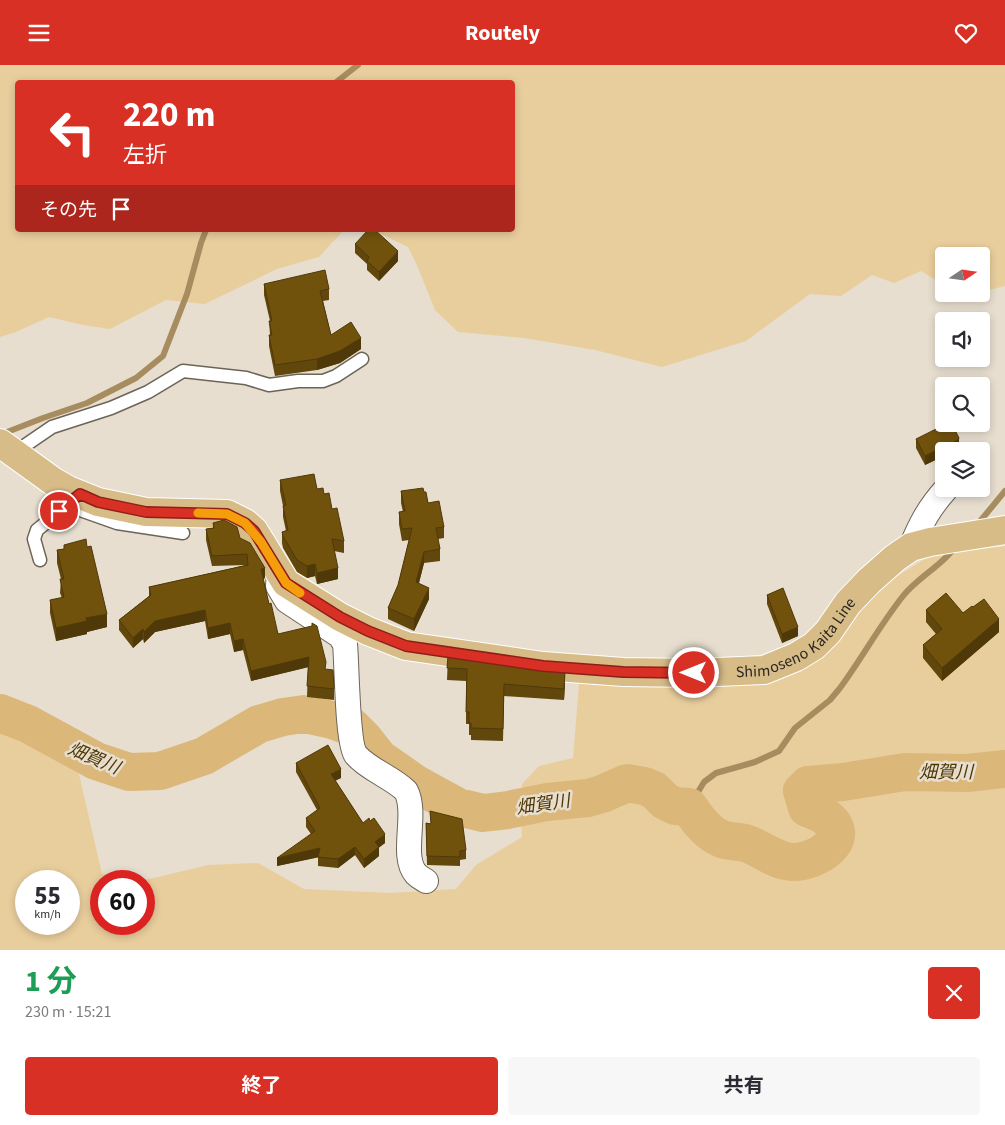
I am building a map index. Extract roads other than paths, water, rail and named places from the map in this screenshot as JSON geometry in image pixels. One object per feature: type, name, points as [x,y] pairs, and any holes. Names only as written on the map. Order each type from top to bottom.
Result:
[{"type":"main road","name":"Shimoseno Kaita Line","points":[[5,447],[54,481],[75,499],[146,512],[227,514],[245,523],[254,531],[286,583],[340,617],[368,631],[406,646],[560,668],[623,672],[764,670],[796,657],[814,646],[828,632],[848,603],[895,558],[911,547],[954,537],[1003,530]]},
{"type":"street","points":[[911,547],[931,505],[938,497]]},
{"type":"street","points":[[279,573],[278,586],[287,601],[340,636],[345,644],[352,744],[355,753],[406,791],[410,797],[409,859],[416,875],[426,881]]},
{"type":"lane","points":[[5,447],[52,427],[124,403],[148,392],[183,371],[246,378],[269,385],[298,381],[323,381],[336,376],[362,359]]},
{"type":"lane","points":[[40,560],[34,539],[37,530],[75,499],[83,511],[117,523],[183,533]]},
{"type":"waterway","points":[[339,80],[358,65]]},
{"type":"waterway","points":[[2,434],[87,403],[136,378],[163,356],[187,294],[205,232]]},
{"type":"waterway","points":[[977,525],[1005,491]]},
{"type":"waterway","points":[[689,807],[704,782],[716,773],[755,762],[779,751],[795,728],[830,700],[840,688],[909,589],[951,553],[956,546]]},
{"type":"waterway","name":"畑賀川","points":[[0,713],[28,724],[96,761],[129,772],[160,771],[204,756],[259,724],[283,717],[304,714],[332,720],[352,727],[379,758],[416,784],[458,807],[483,813],[508,810],[547,802],[588,798],[627,783],[654,790],[665,801],[675,806],[689,807],[703,826],[717,837],[742,842],[781,860],[794,862],[803,861],[821,854],[834,842],[836,834],[834,826],[827,818],[807,808],[802,791],[808,785],[843,782],[905,772],[967,773],[1005,769]]}]
